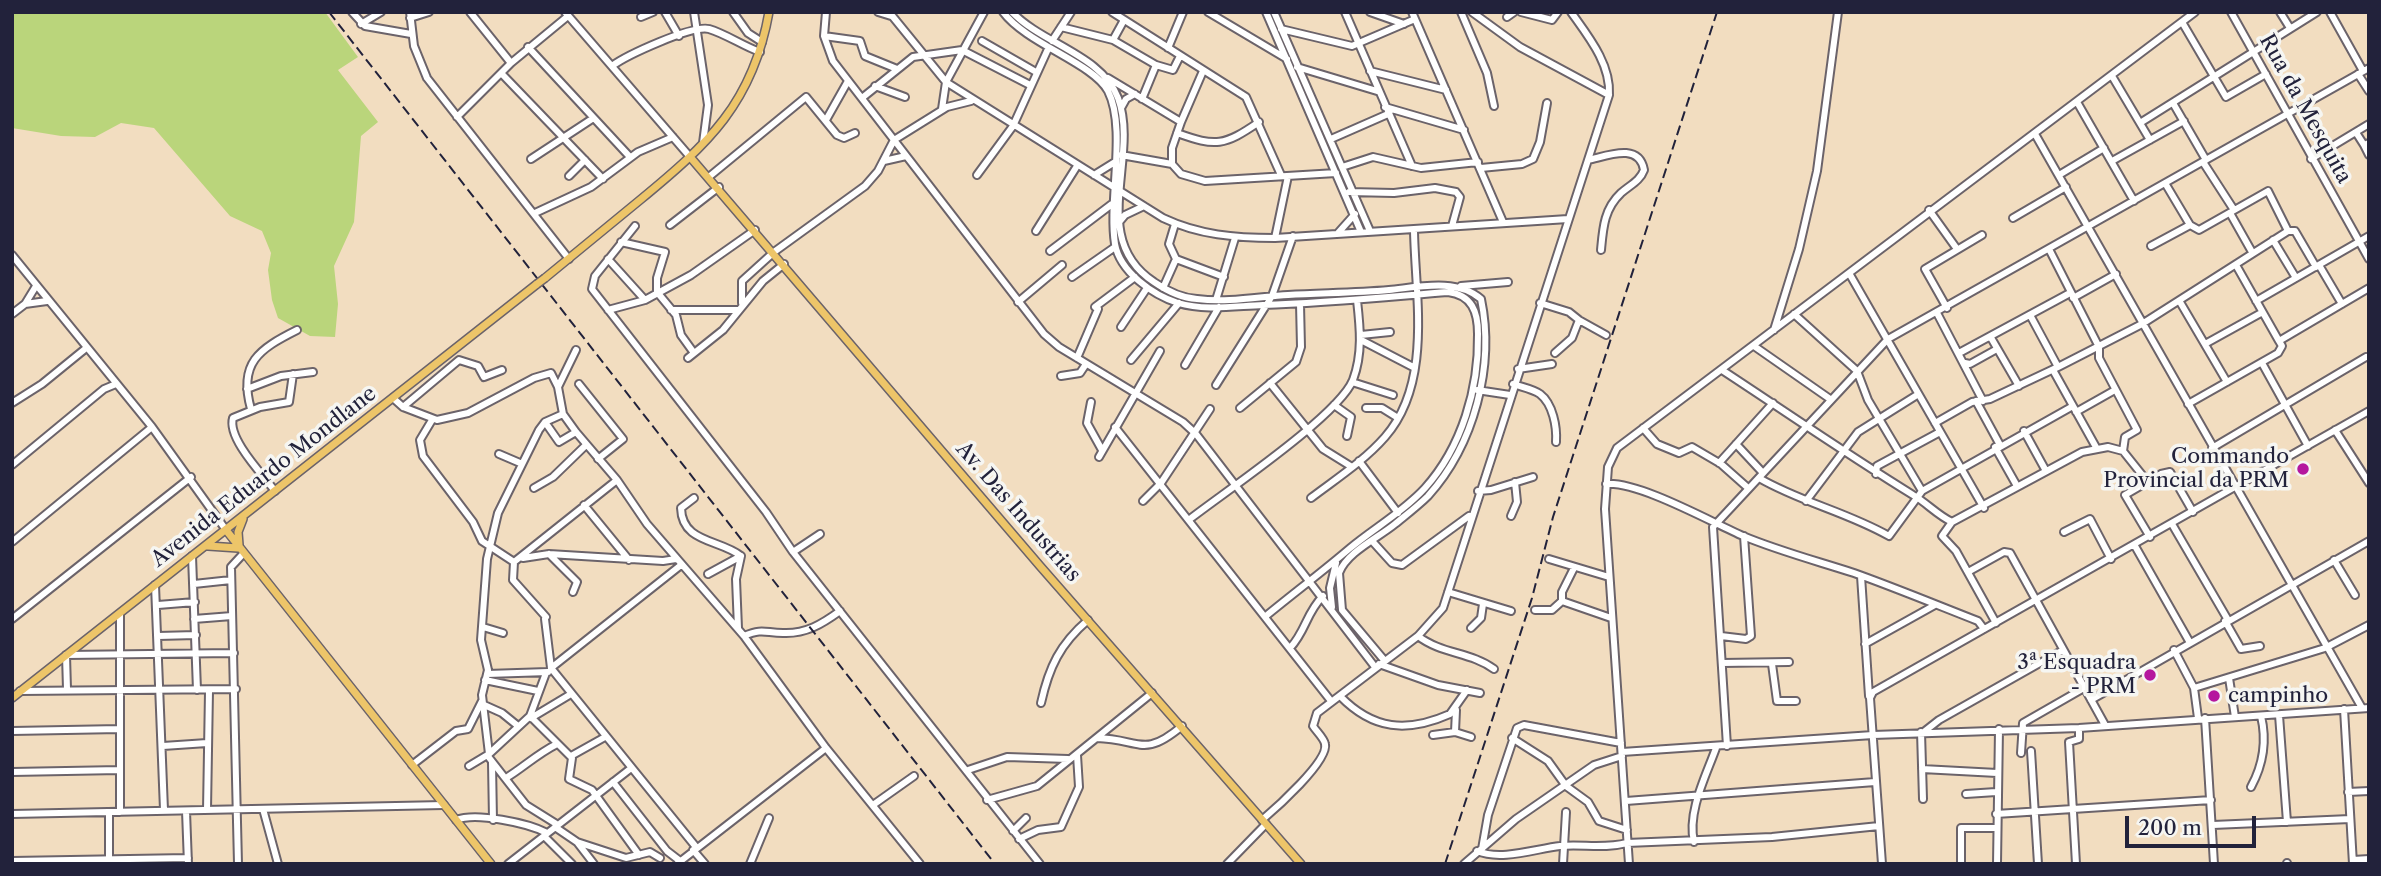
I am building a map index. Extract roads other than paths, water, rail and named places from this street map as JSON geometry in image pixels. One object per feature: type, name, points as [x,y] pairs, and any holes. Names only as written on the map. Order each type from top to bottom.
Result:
[{"type":"main road","name":"Avenida Eduardo Mondlane","points":[[12,698],[569,259],[691,158],[704,146],[736,104],[760,51],[769,12]]},
{"type":"main road","points":[[678,169],[707,173],[704,146]]},
{"type":"main road","name":"Av. Das Industrias","points":[[691,158],[707,173],[1088,620],[1301,864]]},
{"type":"main road","points":[[240,550],[238,532],[245,516]]},
{"type":"main road","points":[[226,530],[491,864]]},
{"type":"main road","points":[[204,547],[240,550]]},
{"type":"street","points":[[352,12],[361,24],[411,34]]},
{"type":"street","points":[[361,24],[381,12]]},
{"type":"street","points":[[429,12],[410,15],[411,34],[422,68],[457,117],[569,259]]},
{"type":"street","points":[[470,12],[511,63]]},
{"type":"street","points":[[641,17],[653,12]]},
{"type":"street","points":[[665,12],[679,36]]},
{"type":"street","points":[[694,12],[708,105],[704,146]]},
{"type":"street","points":[[733,12],[748,33],[762,42]]},
{"type":"street","points":[[826,12],[824,36],[833,61],[1051,341],[1183,422],[1196,434],[1379,664],[1438,685],[1480,693]]},
{"type":"street","points":[[878,12],[890,14],[946,82],[1077,166],[1175,224],[1235,238],[1275,238],[1568,219]]},
{"type":"street","points":[[942,110],[946,82],[984,12]]},
{"type":"street","points":[[1003,12],[1048,49],[1102,81],[1108,91],[1115,117],[1112,204],[1115,247],[1135,277],[1147,288],[1179,303],[1265,305],[1448,292],[1467,298],[1475,307],[1481,333]]},
{"type":"street","points":[[1012,12],[1033,30],[1181,122]]},
{"type":"street","points":[[1052,41],[1071,12]]},
{"type":"street","points":[[1112,12],[1246,97],[1285,176],[1275,238]]},
{"type":"street","points":[[1168,48],[1183,12]]},
{"type":"street","points":[[1345,12],[1377,91],[1412,166]]},
{"type":"street","points":[[1370,12],[1405,24]]},
{"type":"street","points":[[1461,12],[1487,73],[1494,106]]},
{"type":"street","points":[[1472,12],[1520,47],[1609,95]]},
{"type":"street","points":[[1507,17],[1514,12]]},
{"type":"street","points":[[1521,12],[1552,20],[1558,12]]},
{"type":"street","points":[[1227,864],[1298,786],[1325,751],[1325,742],[1312,722],[1331,701],[1418,636],[1436,618],[1448,592],[1478,491],[1609,95],[1608,80],[1600,57],[1571,12]]},
{"type":"street","points":[[1774,330],[1799,249],[1817,171],[1839,12]]},
{"type":"street","points":[[1629,864],[1611,618],[1605,484],[1610,460],[1617,448],[1929,210],[2077,103],[2195,12]]},
{"type":"street","name":"Rua da Mesquita","points":[[2231,12],[2369,259]]},
{"type":"street","points":[[2280,12],[2290,28]]},
{"type":"street","points":[[2140,123],[2317,12]]},
{"type":"street","points":[[2330,12],[2363,71],[2369,91]]},
{"type":"street","points":[[1211,13],[1296,64],[1377,91]]},
{"type":"street","points":[[1272,13],[1331,139],[1361,232]]},
{"type":"street","points":[[1272,13],[1281,35],[1286,59],[1336,173],[1370,231]]},
{"type":"street","points":[[457,117],[511,63],[566,14],[691,158]]},
{"type":"street","points":[[1265,47],[1281,35],[1358,45],[1405,24],[1414,16],[1503,222]]},
{"type":"street","points":[[1113,40],[1124,20]]},
{"type":"street","points":[[2182,22],[2226,97],[2266,74]]},
{"type":"street","points":[[1061,27],[1113,40],[1173,71],[1180,56]]},
{"type":"street","points":[[612,66],[627,56],[698,29],[712,30],[760,51]]},
{"type":"street","points":[[824,36],[860,41],[865,55],[897,69]]},
{"type":"street","points":[[982,41],[1036,72]]},
{"type":"street","points":[[913,57],[916,46]]},
{"type":"street","points":[[528,47],[630,157]]},
{"type":"street","points":[[977,175],[1013,126],[1048,49]]},
{"type":"street","points":[[862,98],[913,57],[962,50],[1030,85]]},
{"type":"street","points":[[1142,99],[1157,65]]},
{"type":"street","points":[[1172,164],[1172,148],[1177,133],[1203,71]]},
{"type":"street","points":[[1370,71],[1447,90]]},
{"type":"street","points":[[1727,747],[1713,532],[1716,523],[1830,399],[1888,339],[2363,71]]},
{"type":"street","points":[[502,74],[603,178]]},
{"type":"street","points":[[2112,76],[2150,140]]},
{"type":"street","points":[[1107,77],[1121,108],[1119,221],[1125,253],[1143,275],[1163,288],[1181,296],[1217,303],[1272,296],[1415,286],[1460,287],[1508,282]]},
{"type":"street","points":[[826,120],[848,81]]},
{"type":"street","points":[[875,86],[905,97]]},
{"type":"street","points":[[1121,108],[1126,99],[1135,94]]},
{"type":"street","points":[[707,173],[806,97],[840,136],[848,137],[855,133]]},
{"type":"street","points":[[740,307],[742,281],[774,252],[865,186],[894,140],[942,110],[973,101]]},
{"type":"street","points":[[1342,167],[1373,157],[1436,169],[1522,164],[1533,159],[1540,142],[1547,103]]},
{"type":"street","points":[[2077,103],[2134,201]]},
{"type":"street","points":[[2173,103],[2252,252]]},
{"type":"street","points":[[1331,139],[1386,110],[1464,130]]},
{"type":"street","points":[[531,159],[592,119]]},
{"type":"street","points":[[2112,162],[2184,121]]},
{"type":"street","points":[[1177,133],[1211,145],[1235,136],[1259,122]]},
{"type":"street","points":[[2311,159],[2357,134],[2369,124]]},
{"type":"street","points":[[2035,134],[2325,648],[2365,708]]},
{"type":"street","points":[[2357,134],[2366,144],[2369,155]]},
{"type":"street","points":[[535,213],[603,178],[630,157],[673,137]]},
{"type":"street","points":[[2060,175],[2104,148]]},
{"type":"street","points":[[1588,160],[1628,152],[1637,157],[1644,170],[1642,177],[1619,195],[1606,212],[1601,250]]},
{"type":"street","points":[[1121,155],[1172,164],[1181,174],[1205,181],[1336,173]]},
{"type":"street","points":[[883,161],[906,156]]},
{"type":"street","points":[[569,176],[585,160]]},
{"type":"street","points":[[1094,175],[1115,162]]},
{"type":"street","points":[[1036,231],[1077,166]]},
{"type":"street","points":[[2165,183],[2190,225],[2201,230],[2268,191],[2288,231]]},
{"type":"street","points":[[670,225],[719,187]]},
{"type":"street","points":[[2013,218],[2066,187]]},
{"type":"street","points":[[1349,192],[1394,193],[1443,188],[1456,191],[1460,197],[1452,226]]},
{"type":"street","points":[[1050,251],[1112,204]]},
{"type":"street","points":[[1119,221],[1144,206]]},
{"type":"street","points":[[1929,210],[1957,249]]},
{"type":"street","points":[[1338,233],[1355,214]]},
{"type":"street","points":[[1175,224],[1169,244],[1176,259],[1224,277]]},
{"type":"street","points":[[2151,246],[2190,225]]},
{"type":"street","points":[[635,226],[591,284],[608,310],[766,512],[793,552],[1040,864]]},
{"type":"street","points":[[608,310],[645,300],[691,275],[755,230]]},
{"type":"street","points":[[1311,498],[1352,467],[1386,436],[1408,397],[1415,368],[1414,230]]},
{"type":"street","points":[[1935,423],[1979,401],[2019,386],[2142,324],[2288,231],[2295,231],[2342,304]]},
{"type":"street","points":[[1947,307],[1925,269],[1982,235]]},
{"type":"street","points":[[1216,385],[1272,296],[1293,236]]},
{"type":"street","points":[[2256,301],[2369,236]]},
{"type":"street","points":[[1185,365],[1217,303],[1235,238]]},
{"type":"street","points":[[2273,240],[2296,278]]},
{"type":"street","points":[[621,242],[665,252],[657,292],[678,319],[681,335],[694,353]]},
{"type":"street","points":[[1072,278],[1115,247]]},
{"type":"street","points":[[2049,249],[2099,347],[2099,358],[2137,429],[2124,437],[2123,451]]},
{"type":"street","points":[[12,255],[85,349],[191,477],[226,530]]},
{"type":"street","points":[[608,259],[645,300]]},
{"type":"street","points":[[1163,288],[1176,259]]},
{"type":"street","points":[[688,358],[723,330],[740,307],[784,264]]},
{"type":"street","points":[[1018,302],[1062,265]]},
{"type":"street","points":[[2188,404],[2281,350],[2279,341],[2235,265]]},
{"type":"street","points":[[1849,273],[1984,508]]},
{"type":"street","points":[[1959,353],[2116,274]]},
{"type":"street","points":[[1077,358],[1096,308],[1135,277]]},
{"type":"street","points":[[1266,616],[1310,580],[1427,497],[1447,470],[1472,420],[1484,284]]},
{"type":"street","points":[[12,314],[25,304],[36,286]]},
{"type":"street","points":[[1460,287],[1481,299],[1483,309]]},
{"type":"street","points":[[1121,327],[1147,288]]},
{"type":"street","points":[[2279,341],[2369,288]]},
{"type":"street","points":[[1327,293],[1328,302]]},
{"type":"street","points":[[1190,519],[1307,429],[1334,405],[1352,382],[1361,337],[1357,300]]},
{"type":"street","points":[[25,304],[47,301]]},
{"type":"street","points":[[2180,302],[2227,382]]},
{"type":"street","points":[[1131,359],[1179,303]]},
{"type":"street","points":[[1540,303],[1569,312],[1605,335]]},
{"type":"street","points":[[1240,408],[1299,356],[1300,304]]},
{"type":"street","points":[[671,310],[740,307]]},
{"type":"street","points":[[1937,313],[1965,363],[1997,446],[2017,486]]},
{"type":"street","points":[[2205,344],[2261,313]]},
{"type":"street","points":[[1794,314],[1857,371],[1868,400],[1900,453],[1919,494],[1934,514],[1952,522]]},
{"type":"street","points":[[2030,315],[2097,449]]},
{"type":"street","points":[[1555,352],[1572,338],[1579,320]]},
{"type":"street","points":[[251,410],[247,388],[251,363],[260,352],[297,330]]},
{"type":"street","points":[[1361,337],[1390,332]]},
{"type":"street","points":[[1990,336],[2019,386]]},
{"type":"street","points":[[1361,337],[1415,368]]},
{"type":"street","points":[[1754,346],[1830,399]]},
{"type":"street","points":[[12,403],[42,384],[85,349]]},
{"type":"street","points":[[1965,363],[1970,364],[1997,349]]},
{"type":"street","points":[[558,387],[576,350]]},
{"type":"street","points":[[1091,402],[1087,423],[1101,453],[1160,351]]},
{"type":"street","points":[[2212,448],[2366,357]]},
{"type":"street","points":[[403,407],[459,360],[478,366],[484,377],[502,370]]},
{"type":"street","points":[[2262,363],[2308,446]]},
{"type":"street","points":[[1060,376],[1080,373],[1086,364]]},
{"type":"street","points":[[1518,369],[1552,364]]},
{"type":"street","points":[[1722,370],[1876,474],[1919,494]]},
{"type":"street","points":[[247,388],[293,374],[313,372]]},
{"type":"street","points":[[393,398],[403,407],[432,420],[467,413],[547,372],[551,373],[558,387],[563,414],[576,432],[617,480],[678,562],[744,636],[826,748],[920,864]]},
{"type":"street","points":[[104,389],[108,374]]},
{"type":"street","points":[[275,491],[231,429],[233,418],[251,410],[289,402],[293,374]]},
{"type":"street","points":[[1352,382],[1393,395]]},
{"type":"street","points":[[1270,383],[1323,449],[1352,467]]},
{"type":"street","points":[[12,465],[104,389],[116,384]]},
{"type":"street","points":[[579,384],[622,439],[597,459]]},
{"type":"street","points":[[1513,384],[1542,395],[1556,423],[1556,442]]},
{"type":"street","points":[[1476,390],[1510,395]]},
{"type":"street","points":[[1736,444],[1761,475],[1806,500],[1864,522],[1889,536],[1919,494],[1961,466],[2024,431],[2115,390]]},
{"type":"street","points":[[1806,500],[1858,432],[1879,415],[1917,395]]},
{"type":"street","points":[[1719,463],[1773,403]]},
{"type":"street","points":[[1334,405],[1351,417],[1347,436]]},
{"type":"street","points":[[1367,408],[1382,408],[1398,418]]},
{"type":"street","points":[[1143,501],[1161,484],[1210,409]]},
{"type":"street","points":[[1870,698],[1880,687],[2135,546],[2369,411]]},
{"type":"street","points":[[563,414],[545,422],[520,463],[498,513],[490,545],[483,627],[482,647],[486,677],[482,702],[488,755],[492,763],[526,805],[577,842],[594,864]]},
{"type":"street","points":[[432,420],[420,440],[423,456],[473,522],[482,541],[516,561],[549,554],[678,562]]},
{"type":"street","points":[[545,422],[558,442],[576,432]]},
{"type":"street","points":[[1115,426],[1331,701]]},
{"type":"street","points":[[12,541],[152,427]]},
{"type":"street","points":[[1643,428],[1657,444],[1679,453],[1692,447],[1719,463],[1748,488]]},
{"type":"street","points":[[2335,430],[2368,480]]},
{"type":"street","points":[[2024,431],[2046,471]]},
{"type":"street","points":[[1876,474],[1877,466],[1940,432]]},
{"type":"street","points":[[534,488],[553,477],[586,445]]},
{"type":"street","points":[[1996,623],[1968,572],[1942,536],[1952,522],[1984,508],[2017,486],[2082,452],[2108,447],[2123,451],[2147,481]]},
{"type":"street","points":[[499,454],[520,463]]},
{"type":"street","points":[[1359,461],[1400,515]]},
{"type":"street","points":[[2150,537],[2125,495],[2147,481],[2170,472],[2193,512]]},
{"type":"street","points":[[12,619],[191,477]]},
{"type":"street","points":[[1478,491],[1533,477]]},
{"type":"street","points":[[617,480],[516,561],[513,580],[545,618],[550,671],[705,864]]},
{"type":"street","points":[[1511,516],[1517,502],[1515,482]]},
{"type":"street","points":[[1605,484],[1619,482],[1634,487],[1744,536],[1861,576],[1978,621],[1984,629]]},
{"type":"street","points":[[694,498],[680,510],[688,530],[741,556]]},
{"type":"street","points":[[584,505],[629,560]]},
{"type":"street","points":[[1373,541],[1392,563],[1402,565],[1471,514]]},
{"type":"street","points":[[1357,635],[1339,600],[1339,573],[1351,551],[1373,541],[1400,515]]},
{"type":"street","points":[[2064,532],[2090,519],[2111,559]]},
{"type":"street","points":[[2172,524],[2241,649],[2260,646]]},
{"type":"street","points":[[793,552],[820,534]]},
{"type":"street","points":[[1721,636],[1746,639],[1751,636],[1744,536]]},
{"type":"street","points":[[2091,699],[2289,584],[2369,541]]},
{"type":"street","points":[[2135,546],[2189,641]]},
{"type":"street","points":[[238,864],[236,689],[231,580],[233,562],[240,550]]},
{"type":"street","points":[[1968,572],[2007,552],[2105,725]]},
{"type":"street","points":[[549,554],[577,582],[573,592]]},
{"type":"street","points":[[191,556],[197,690]]},
{"type":"street","points":[[738,630],[736,579],[741,556]]},
{"type":"street","points":[[708,575],[741,556]]},
{"type":"street","points":[[1549,559],[1609,577]]},
{"type":"street","points":[[2334,560],[2356,595]]},
{"type":"street","points":[[530,717],[538,691],[550,671],[678,562]]},
{"type":"street","points":[[1332,608],[1330,588],[1336,562]]},
{"type":"street","points":[[1535,610],[1552,610],[1562,601],[1562,592],[1574,568]]},
{"type":"street","points":[[1861,576],[1882,864]]},
{"type":"street","points":[[194,584],[231,580]]},
{"type":"street","points":[[155,585],[158,605],[164,810]]},
{"type":"street","points":[[1448,592],[1478,598],[1483,604],[1511,611]]},
{"type":"street","points":[[1290,648],[1300,635],[1311,608],[1323,596]]},
{"type":"street","points":[[1562,601],[1611,618]]},
{"type":"street","points":[[158,605],[195,602]]},
{"type":"street","points":[[1471,628],[1481,618],[1483,604]]},
{"type":"street","points":[[1865,644],[1935,605]]},
{"type":"street","points":[[744,636],[760,630],[782,633],[815,628],[840,611]]},
{"type":"street","points":[[120,614],[120,812]]},
{"type":"street","points":[[194,619],[232,616]]},
{"type":"street","points":[[1041,703],[1046,678],[1055,657],[1067,639],[1088,620]]},
{"type":"street","points":[[2194,688],[2325,648],[2369,625]]},
{"type":"street","points":[[483,627],[503,633]]},
{"type":"street","points":[[158,636],[196,635]]},
{"type":"street","points":[[1418,636],[1437,648],[1479,660],[1494,670]]},
{"type":"street","points":[[1923,732],[1939,720],[2063,650]]},
{"type":"street","points":[[2174,650],[2194,688],[2202,718],[2211,800],[2214,864]]},
{"type":"street","points":[[67,689],[66,655],[234,653]]},
{"type":"street","points":[[1722,663],[1789,662]]},
{"type":"street","points":[[1772,664],[1777,701],[1796,701]]},
{"type":"street","points":[[486,677],[550,671]]},
{"type":"street","points":[[486,677],[538,691]]},
{"type":"street","points":[[2229,678],[2235,717]]},
{"type":"street","points":[[2021,753],[2021,728],[2027,720],[2084,688]]},
{"type":"street","points":[[20,691],[236,689]]},
{"type":"street","points":[[1455,732],[1456,710],[1467,690]]},
{"type":"street","points":[[207,810],[209,691]]},
{"type":"street","points":[[987,800],[1031,789],[1152,692]]},
{"type":"street","points":[[469,766],[488,755],[530,717],[571,694]]},
{"type":"street","points":[[1340,696],[1372,721],[1400,727],[1446,716],[1456,710]]},
{"type":"street","points":[[412,765],[456,731],[468,729],[482,702]]},
{"type":"street","points":[[482,702],[518,726]]},
{"type":"street","points":[[1464,864],[1516,819],[1604,759],[1622,754],[1873,734],[2079,728],[2365,708]]},
{"type":"street","points":[[2344,709],[2353,862],[2369,859]]},
{"type":"street","points":[[2279,715],[2287,822]]},
{"type":"street","points":[[2251,787],[2263,758],[2264,734],[2261,716]]},
{"type":"street","points":[[530,717],[571,756]]},
{"type":"street","points":[[1480,850],[1488,815],[1517,727],[1524,725],[1621,743]]},
{"type":"street","points":[[1097,738],[1115,738],[1149,747],[1164,741],[1182,726]]},
{"type":"street","points":[[2076,864],[2069,742],[2079,739],[2079,728]]},
{"type":"street","points":[[12,731],[120,729]]},
{"type":"street","points":[[1997,864],[1998,729]]},
{"type":"street","points":[[1433,735],[1455,732],[1471,737]]},
{"type":"street","points":[[1923,732],[1923,799]]},
{"type":"street","points":[[571,756],[605,737]]},
{"type":"street","points":[[1512,738],[1548,761],[1566,786],[1588,802],[1599,821],[1627,830]]},
{"type":"street","points":[[163,746],[207,743]]},
{"type":"street","points":[[506,778],[527,765],[531,758],[557,744]]},
{"type":"street","points":[[613,782],[667,851],[679,862],[826,748]]},
{"type":"street","points":[[1695,842],[1693,825],[1699,796],[1716,748]]},
{"type":"street","points":[[2031,751],[2038,864]]},
{"type":"street","points":[[571,756],[568,778],[586,786],[596,795],[639,855]]},
{"type":"street","points":[[968,770],[1007,757],[1073,757]]},
{"type":"street","points":[[1020,839],[1038,830],[1061,827],[1079,787],[1073,757]]},
{"type":"street","points":[[492,763],[493,820]]},
{"type":"street","points":[[508,864],[630,769]]},
{"type":"street","points":[[1922,769],[1997,773]]},
{"type":"street","points":[[12,772],[120,770]]},
{"type":"street","points":[[873,805],[914,776]]},
{"type":"street","points":[[1626,801],[1875,782]]},
{"type":"street","points":[[2348,792],[2369,791]]},
{"type":"street","points":[[1966,794],[1996,792]]},
{"type":"street","points":[[1996,814],[2211,800]]},
{"type":"street","points":[[12,814],[444,805]]},
{"type":"street","points":[[263,809],[278,864]]},
{"type":"street","points":[[12,861],[188,861],[186,811]]},
{"type":"street","points":[[1563,864],[1566,812]]},
{"type":"street","points":[[109,813],[109,862]]},
{"type":"street","points":[[456,820],[470,816],[533,827],[545,834],[572,864]]},
{"type":"street","points":[[750,864],[769,818]]},
{"type":"street","points":[[1013,831],[1026,818]]},
{"type":"street","points":[[2213,825],[2350,819]]},
{"type":"street","points":[[1480,850],[1497,854],[1563,846],[1613,847],[1627,843],[1695,842],[1879,827]]},
{"type":"street","points":[[1961,864],[1961,828],[1997,828]]},
{"type":"street","points":[[577,842],[626,858],[650,852],[660,858]]},
{"type":"railway","points":[[329,12],[995,864]]},
{"type":"railway","points":[[1445,864],[1532,598],[1553,517],[1717,12]]},
{"type":"place","name":"Commando Provincial da PRM","points":[[2303,469]]},
{"type":"place","name":"3ª Esquadra - PRM","points":[[2150,675]]},
{"type":"place","name":"campinho","points":[[2214,696]]}]
